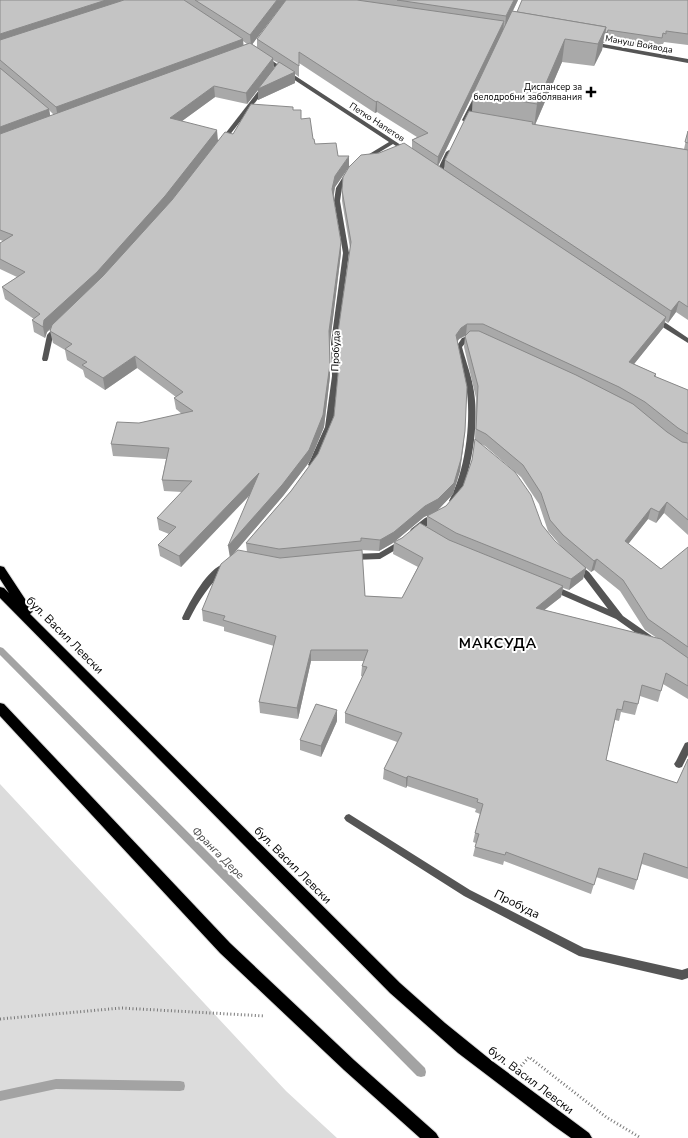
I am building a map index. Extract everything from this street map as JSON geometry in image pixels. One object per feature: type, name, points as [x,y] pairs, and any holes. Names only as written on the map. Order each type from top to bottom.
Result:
[{"type":"highway","points":[[0,570],[42,635]]},
{"type":"highway","name":"бул. Васил Левски","points":[[0,591],[42,635],[395,988],[433,1023],[506,1082],[584,1138]]},
{"type":"highway","points":[[0,708],[225,948],[298,1018],[431,1138]]},
{"type":"street","name":"Mануш Войвода","points":[[585,43],[688,61]]},
{"type":"street","name":"Петко Напетов","points":[[263,57],[415,157]]},
{"type":"street","points":[[274,74],[279,68]]},
{"type":"street","points":[[217,148],[269,80]]},
{"type":"street","points":[[463,125],[479,91]]},
{"type":"street","points":[[466,118],[474,120]]},
{"type":"street","name":"Прoбудa","points":[[309,469],[314,463],[329,427],[335,376],[334,343],[346,253],[337,201],[338,188],[354,167],[392,142]]},
{"type":"street","points":[[439,173],[453,145]]},
{"type":"street","points":[[433,169],[446,177]]},
{"type":"street","points":[[649,315],[688,342]]},
{"type":"street","points":[[45,359],[50,336],[66,320]]},
{"type":"street","points":[[343,558],[380,556],[421,530],[428,520],[441,514],[447,509],[457,496],[472,445],[471,398],[459,347],[461,342],[466,339],[472,337],[480,339]]},
{"type":"street","points":[[569,559],[586,574],[620,618]]},
{"type":"street","points":[[186,618],[196,596],[213,576],[231,561]]},
{"type":"street","points":[[548,586],[620,618],[659,645]]},
{"type":"street","points":[[679,764],[688,746]]},
{"type":"street","name":"Прoбудa","points":[[349,818],[467,893],[583,953],[682,975],[688,973]]},
{"type":"path","points":[[0,1019],[121,1008],[298,1018]]},
{"type":"path","points":[[506,1082],[529,1057],[606,1116],[640,1138]]},
{"type":"shaded area","points":[[0,784],[286,1091],[337,1138],[0,1138]]},
{"type":"building","points":[[0,0],[106,0],[0,34]]},
{"type":"building","points":[[124,0],[184,0],[243,39],[56,107],[0,60],[0,40]]},
{"type":"building","points":[[195,0],[277,0],[250,35]]},
{"type":"building","points":[[286,0],[357,0],[504,21],[438,157],[412,140],[428,133],[377,101],[376,102],[299,52],[299,66],[257,39]]},
{"type":"building","points":[[397,0],[514,0],[506,16]]},
{"type":"building","points":[[522,0],[688,0],[688,34],[666,31],[666,34],[663,33],[662,38],[608,30],[607,33],[605,32],[606,27],[517,12]]},
{"type":"building","points":[[512,11],[606,27],[598,44],[565,39],[537,104],[473,93]]},
{"type":"building","points":[[250,43],[273,58],[246,93],[214,86],[170,118],[217,130],[165,196],[97,272],[44,320],[43,327],[32,320],[40,314],[2,287],[25,272],[0,259],[0,243],[13,235],[0,230],[0,134]]},
{"type":"building","points":[[279,62],[295,72],[258,89]]},
{"type":"building","points":[[0,68],[49,109],[0,127]]},
{"type":"building","points":[[251,104],[293,107],[293,110],[301,110],[301,119],[310,118],[315,144],[336,143],[338,156],[349,156],[335,176],[332,189],[341,242],[329,331],[330,364],[323,415],[309,450],[282,485],[228,546],[259,473],[179,556],[158,545],[176,527],[157,518],[192,481],[162,480],[169,448],[111,444],[117,422],[139,423],[193,411],[174,398],[183,392],[135,356],[103,378],[82,365],[87,362],[65,349],[72,344],[50,331],[52,325],[103,276],[172,200],[225,132],[233,134]]},
{"type":"building","points":[[469,111],[533,122],[532,124],[688,150],[688,307],[679,301],[671,311],[445,160]]},
{"type":"building","points":[[688,131],[688,143],[685,142]]},
{"type":"building","points":[[404,143],[666,317],[629,362],[656,374],[654,376],[688,390],[688,434],[645,402],[619,387],[483,324],[467,324],[461,328],[456,335],[467,387],[465,431],[461,459],[454,483],[438,499],[425,506],[394,532],[380,540],[361,538],[361,541],[279,549],[246,543],[291,491],[318,454],[334,416],[339,364],[338,332],[351,242],[342,190],[343,177],[349,167],[361,155],[379,153]]},
{"type":"building","points":[[470,331],[479,331],[576,375],[633,404],[667,432],[682,442],[688,443],[688,520],[667,502],[659,512],[651,508],[625,541],[661,569],[688,547],[688,647],[648,619],[623,580],[597,559],[594,561],[563,535],[550,520],[541,493],[523,465],[486,434],[476,429],[478,386],[465,336]]},
{"type":"building","points":[[475,439],[515,472],[531,495],[542,525],[555,541],[586,568],[571,579],[456,533],[427,516],[446,506],[463,486],[472,460]]},
{"type":"building","points":[[420,523],[449,540],[563,586],[536,608],[661,639],[688,658],[688,686],[666,673],[661,691],[642,685],[638,704],[624,701],[622,710],[617,709],[606,760],[677,783],[688,759],[688,868],[644,853],[637,880],[599,868],[594,885],[506,852],[505,855],[475,847],[479,834],[475,833],[483,804],[477,802],[478,799],[408,776],[406,778],[384,769],[402,733],[345,713],[367,667],[362,666],[368,650],[311,650],[297,708],[259,702],[276,636],[223,620],[225,616],[202,610],[221,564],[238,550],[280,558],[362,550],[365,596],[402,598],[423,558],[394,542],[402,538]]},
{"type":"building","points":[[316,704],[337,710],[321,746],[300,740]]},
{"type":"waterway","name":"Франга Дере","points":[[0,650],[421,1072]]},
{"type":"waterway","points":[[0,1096],[56,1084],[180,1086]]},
{"type":"place","name":"Диспансер за белодробни заболявания","points":[[591,92]]},
{"type":"district","name":"МАКСУДА","points":[[498,643]]}]
